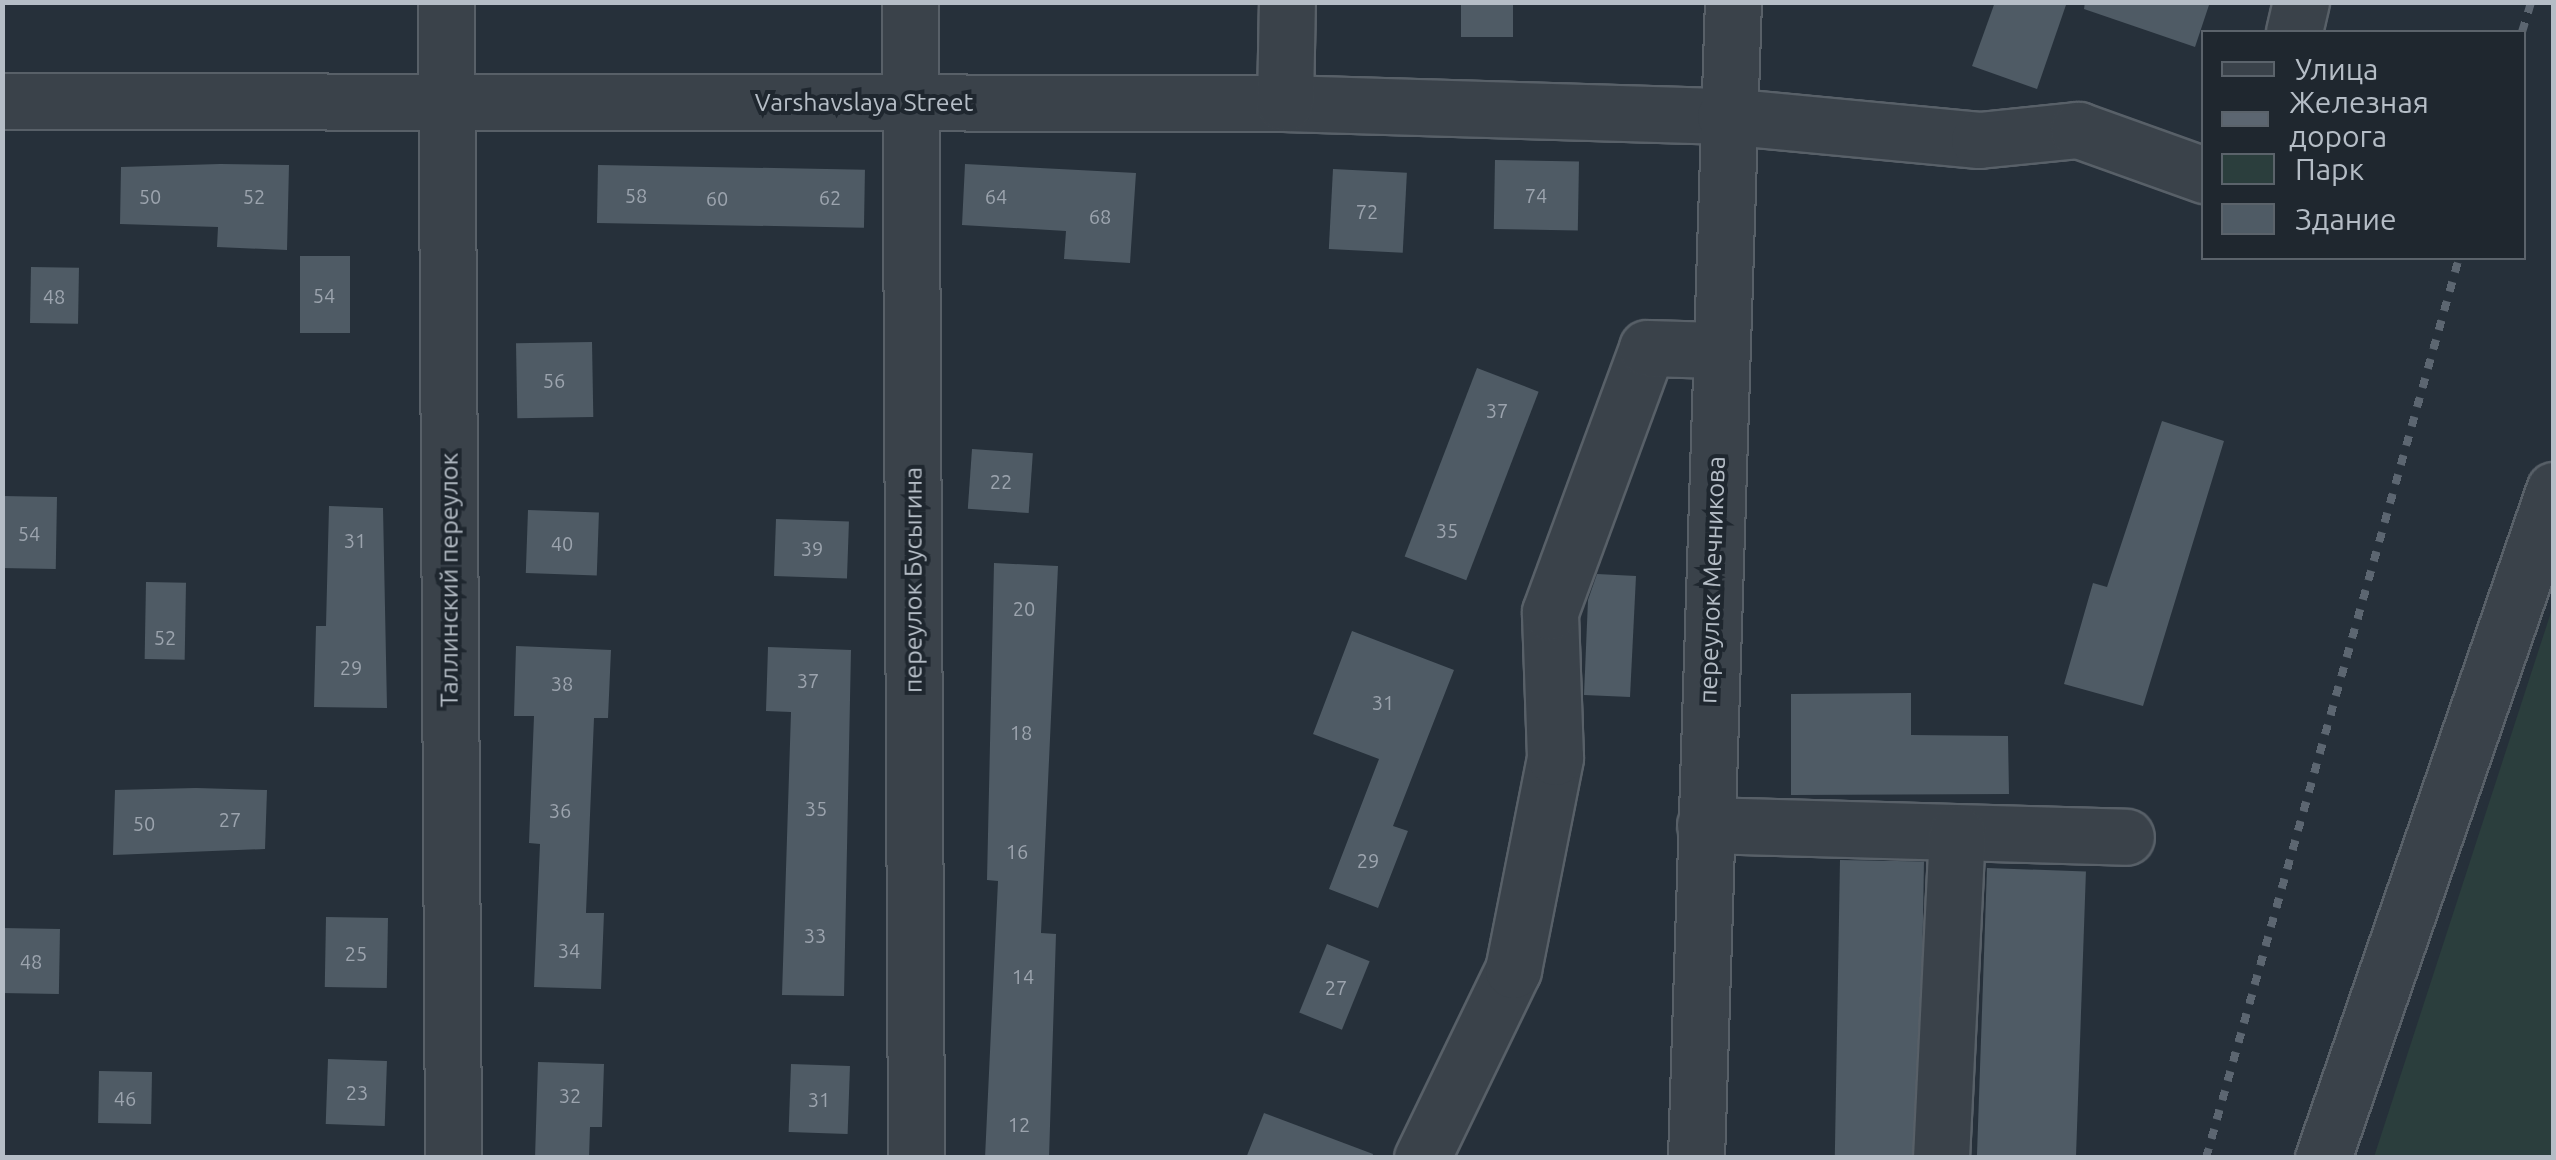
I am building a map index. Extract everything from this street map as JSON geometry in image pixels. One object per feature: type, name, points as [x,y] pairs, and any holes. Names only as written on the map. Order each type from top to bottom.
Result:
[{"type":"street","name":"Таллинский переулок","points":[[446,2],[452,1158]]},
{"type":"street","name":"переулок Бусыгина","points":[[910,2],[916,1158]]},
{"type":"street","points":[[1285,103],[1287,2]]},
{"type":"street","name":"переулок Мечникова","points":[[1696,1158],[1724,116],[1734,2]]},
{"type":"street","points":[[2294,30],[2300,2]]},
{"type":"street","name":"Varshavslaya Street","points":[[2,101],[446,106],[1285,103],[1724,116],[1979,140],[2078,130],[2201,173]]},
{"type":"street","points":[[1422,1158],[1514,970],[1554,756],[1550,612],[1648,348],[1718,350]]},
{"type":"street","points":[[2322,1158],[2554,490]]},
{"type":"street","points":[[1705,825],[2126,837]]},
{"type":"street","points":[[1941,1158],[1956,832]]},
{"type":"green space","points":[[2553,606],[2553,1157],[2374,1157]]},
{"type":"building","points":[[1461,2],[1513,2],[1513,37],[1461,37]]},
{"type":"building","points":[[1995,2],[2067,2],[2037,89],[1972,66]]},
{"type":"building","points":[[2085,2],[2210,2],[2195,47],[2084,9]]},
{"type":"building","points":[[1495,160],[1579,161],[1578,230],[1494,229]]},
{"type":"building","points":[[965,164],[1136,173],[1130,263],[1064,259],[1066,231],[962,225]]},
{"type":"building","points":[[289,165],[287,250],[217,247],[218,227],[120,224],[121,167]]},
{"type":"building","points":[[598,165],[865,170],[864,228],[597,223]]},
{"type":"building","points":[[1333,169],[1407,173],[1403,253],[1329,249]]},
{"type":"building","points":[[300,256],[350,256],[350,333],[300,333]]},
{"type":"building","points":[[31,267],[79,268],[78,324],[30,323]]},
{"type":"building","points":[[592,342],[593,417],[517,418],[516,343]]},
{"type":"building","points":[[1477,368],[1539,392],[1466,580],[1405,557]]},
{"type":"building","points":[[2162,421],[2224,441],[2143,706],[2064,684],[2093,583],[2107,587]]},
{"type":"building","points":[[972,449],[1033,453],[1029,513],[968,509]]},
{"type":"building","points":[[2,496],[57,497],[56,569],[2,568]]},
{"type":"building","points":[[329,506],[383,508],[387,708],[314,707],[316,626],[326,626]]},
{"type":"building","points":[[528,510],[599,512],[597,575],[526,573]]},
{"type":"building","points":[[776,519],[849,522],[847,579],[774,576]]},
{"type":"building","points":[[994,563],[1058,566],[1041,933],[1056,934],[1049,1158],[985,1158],[998,881],[987,880]]},
{"type":"building","points":[[1597,574],[1636,576],[1630,697],[1584,695],[1588,600]]},
{"type":"building","points":[[146,582],[186,583],[185,660],[145,659]]},
{"type":"building","points":[[1352,631],[1454,670],[1393,826],[1408,831],[1378,908],[1329,889],[1379,759],[1313,734]]},
{"type":"building","points":[[516,646],[611,650],[608,718],[594,718],[586,913],[604,913],[601,989],[534,987],[540,844],[529,843],[534,716],[514,716]]},
{"type":"building","points":[[768,647],[851,650],[844,996],[782,995],[791,712],[766,711]]},
{"type":"building","points":[[1911,693],[1911,735],[2008,736],[2009,794],[1791,795],[1791,694]]},
{"type":"building","points":[[115,790],[267,790],[265,849],[113,855]]},
{"type":"building","points":[[1840,860],[1924,861],[1919,1158],[1835,1158]]},
{"type":"building","points":[[1987,868],[2086,871],[2076,1158],[1977,1158]]},
{"type":"building","points":[[326,917],[388,918],[387,988],[325,987]]},
{"type":"building","points":[[2,928],[60,929],[59,994],[2,993]]},
{"type":"building","points":[[1327,944],[1370,961],[1342,1030],[1299,1013]]},
{"type":"building","points":[[328,1059],[387,1061],[385,1126],[326,1124]]},
{"type":"building","points":[[538,1062],[604,1064],[602,1127],[590,1127],[589,1158],[535,1158]]},
{"type":"building","points":[[791,1064],[850,1066],[848,1134],[789,1132]]},
{"type":"building","points":[[99,1071],[152,1072],[151,1124],[98,1123]]},
{"type":"building","points":[[1264,1113],[1373,1154],[1372,1158],[1246,1158]]},
{"type":"railway","points":[[2523,30],[2531,2]]},
{"type":"railway","points":[[2206,1158],[2458,260]]}]
